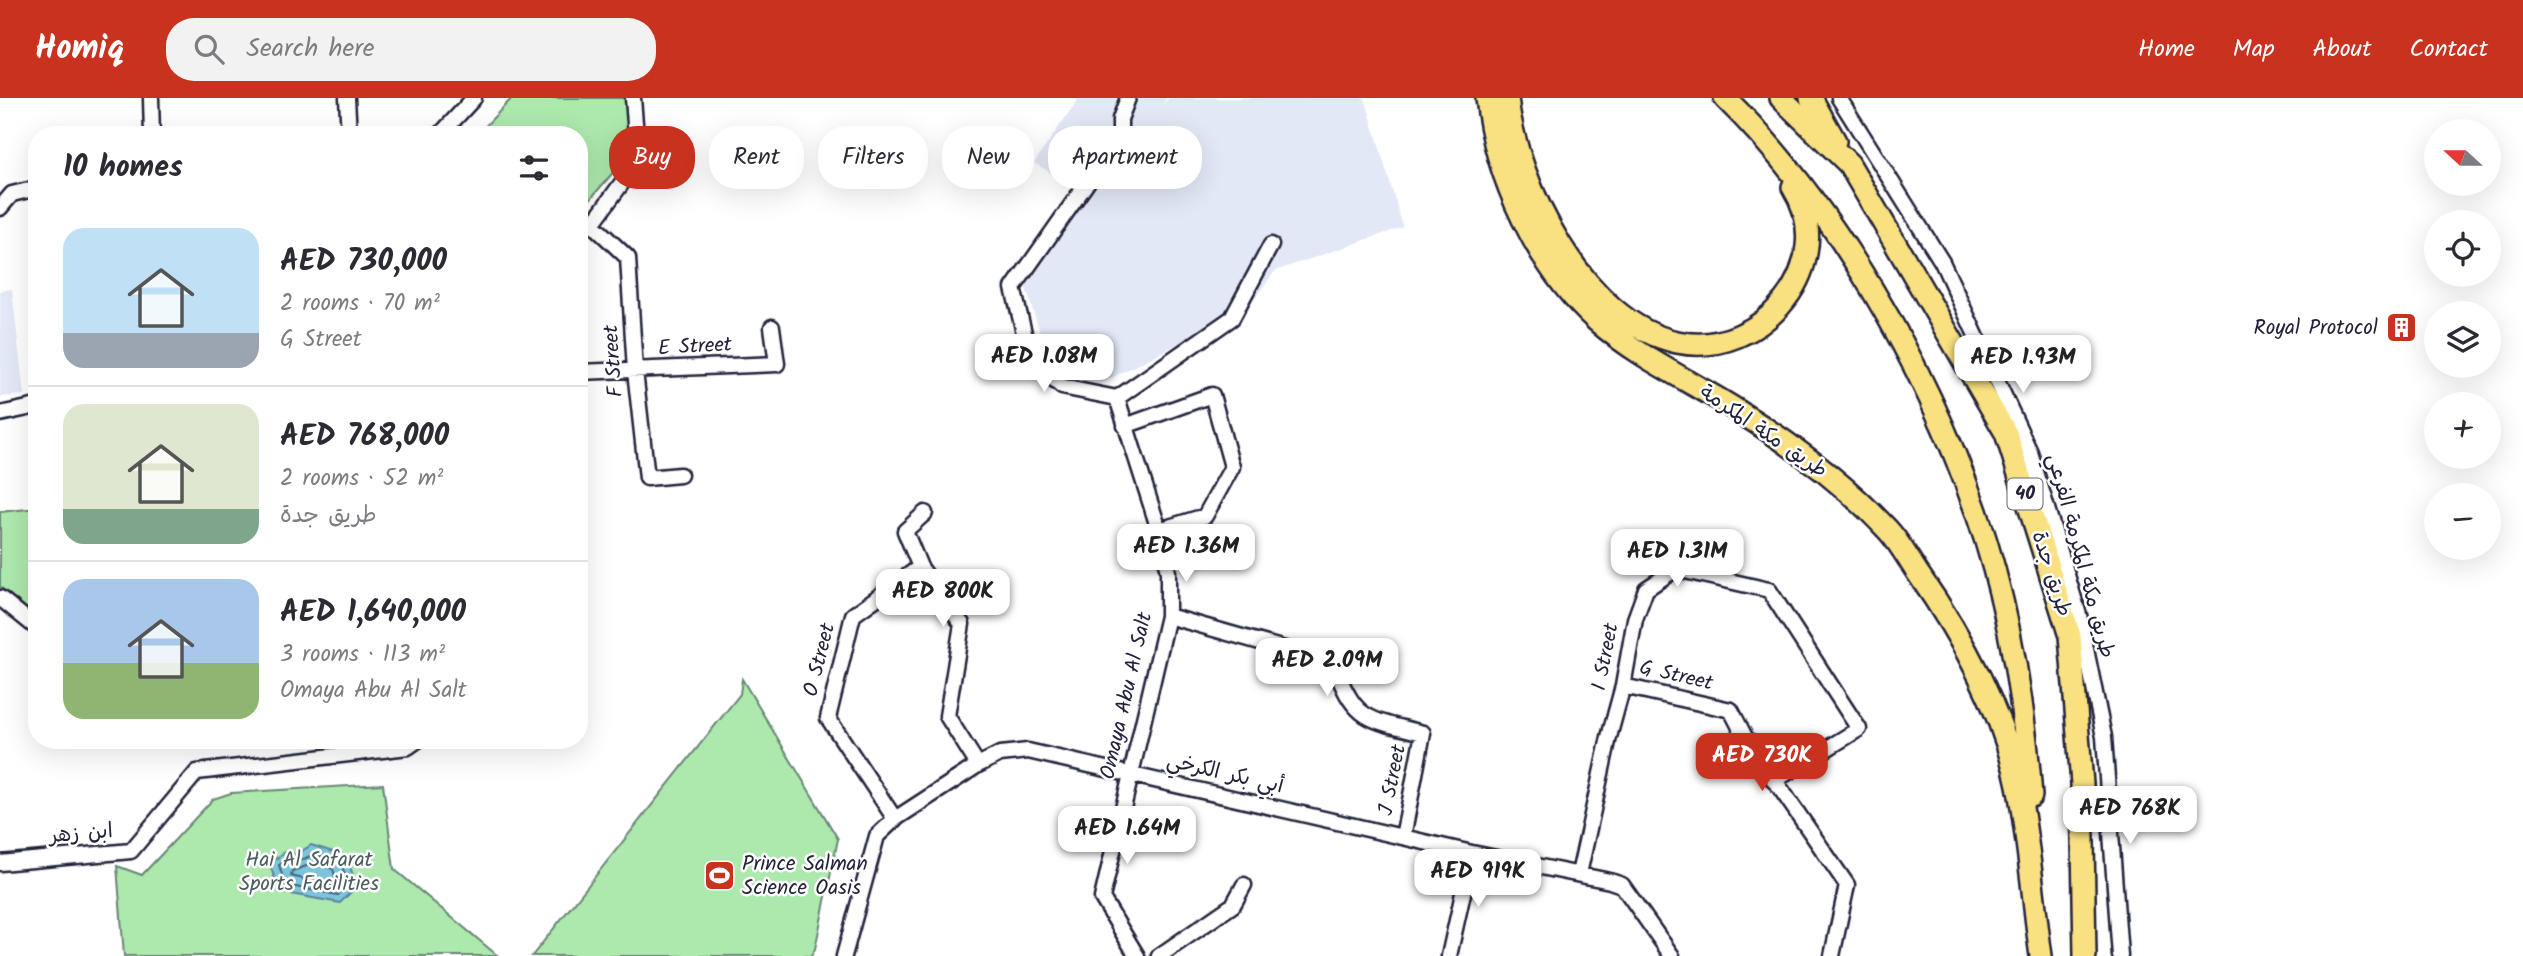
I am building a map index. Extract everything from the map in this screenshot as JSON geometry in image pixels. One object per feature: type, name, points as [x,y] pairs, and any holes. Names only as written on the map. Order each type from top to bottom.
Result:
[{"type":"highway","name":"طريق مكة المكرمة","points":[[1487,98],[1503,170],[1525,225],[1558,274],[1596,320],[1637,351],[1791,445],[1887,529],[1939,604],[1970,657],[2000,728],[2018,784],[2041,956]]},
{"type":"highway","points":[[1507,98],[1517,151],[1530,188],[1572,262],[1624,318],[1677,342],[1703,344],[1732,340],[1757,327],[1780,309],[1797,285],[1807,251],[1808,224],[1800,198],[1756,129]]},
{"type":"highway","name":"40","points":[[1725,98],[1756,129],[1819,206],[1858,266],[1906,352],[1976,511],[1999,590],[2016,673],[2028,761],[2041,956]]},
{"type":"highway","name":"طريق جدة","points":[[1781,98],[1849,164],[2006,433],[2070,636],[2082,784],[2085,956]]},
{"type":"highway","points":[[1811,98],[1849,164]]},
{"type":"street","points":[[151,98],[152,126]]},
{"type":"street","points":[[347,98],[349,126]]},
{"type":"street","points":[[448,126],[474,98]]},
{"type":"street","points":[[588,223],[638,161],[633,98]]},
{"type":"street","points":[[1128,98],[1119,119],[1120,136],[1013,288],[1031,361],[1062,387],[1117,398],[1232,318],[1271,244]]},
{"type":"street","name":"طريق مكة المكرمة الفرعي","points":[[1839,98],[1942,262],[2030,452],[2080,615],[2104,737],[2120,956]]},
{"type":"street","points":[[0,208],[12,194],[28,190]]},
{"type":"street","name":"F Street","points":[[588,227],[628,258],[635,371],[647,478],[680,475]]},
{"type":"street","name":"E Street","points":[[588,372],[777,364],[772,327]]},
{"type":"street","points":[[1125,426],[1212,395],[1232,467],[1205,516],[1159,530]]},
{"type":"street","name":"Omaya Abu Al Salt","points":[[1117,398],[1159,530],[1168,572],[1168,616],[1102,898],[1137,956]]},
{"type":"street","points":[[0,414],[28,408]]},
{"type":"street","points":[[925,513],[905,531],[920,567],[962,624],[947,716],[978,765]]},
{"type":"street","name":"O Street","points":[[895,819],[828,718],[853,615],[920,567]]},
{"type":"street","name":"I Street","points":[[1579,874],[1623,686],[1634,619],[1646,589],[1675,569],[1769,590],[1859,729],[1774,780]]},
{"type":"street","points":[[0,598],[28,621]]},
{"type":"street","name":"J Street","points":[[1168,616],[1334,663],[1346,699],[1371,719],[1423,733],[1403,837]]},
{"type":"street","name":"G Street","points":[[1623,686],[1731,710],[1774,780],[1847,885],[1832,956]]},
{"type":"street","name":"ابن زهر","points":[[0,863],[131,851],[197,772],[391,749]]},
{"type":"street","name":"أبي بكر الكرخي","points":[[844,956],[877,836],[895,819],[978,765],[1000,754],[1028,751],[1622,885],[1672,956]]},
{"type":"street","points":[[1449,956],[1472,853]]},
{"type":"street","points":[[1159,956],[1233,905],[1244,886]]},
{"type":"shaded area","points":[[1079,98],[1166,98],[1163,104],[1169,98],[1365,98],[1403,227],[1275,271],[1248,308],[1101,383],[1047,355],[1024,282],[1087,194],[1078,189],[1202,189],[1202,126],[1060,126]]},
{"type":"shaded area","points":[[1048,143],[1048,171],[1034,163]]},
{"type":"shaded area","points":[[12,289],[24,395],[0,397],[0,291]]},
{"type":"green space","points":[[512,98],[626,98],[628,126],[609,126],[609,177],[588,202],[588,126],[486,126]]},
{"type":"green space","points":[[28,509],[28,610],[0,587],[0,512]]},
{"type":"green space","points":[[742,679],[838,839],[815,949],[811,956],[532,956],[740,694]]},
{"type":"green space","name":"Hai Al Safarat Sports Facilities","points":[[383,784],[394,869],[498,956],[124,956],[117,866],[142,875],[213,799],[231,793]]},
{"type":"water","points":[[311,845],[346,856],[357,886],[340,903],[280,892],[269,863],[287,851],[296,855]]},
{"type":"place","name":"Royal Protocol","points":[[2401,328]]},
{"type":"place","name":"Prince Salman Science Oasis","points":[[719,876]]}]
